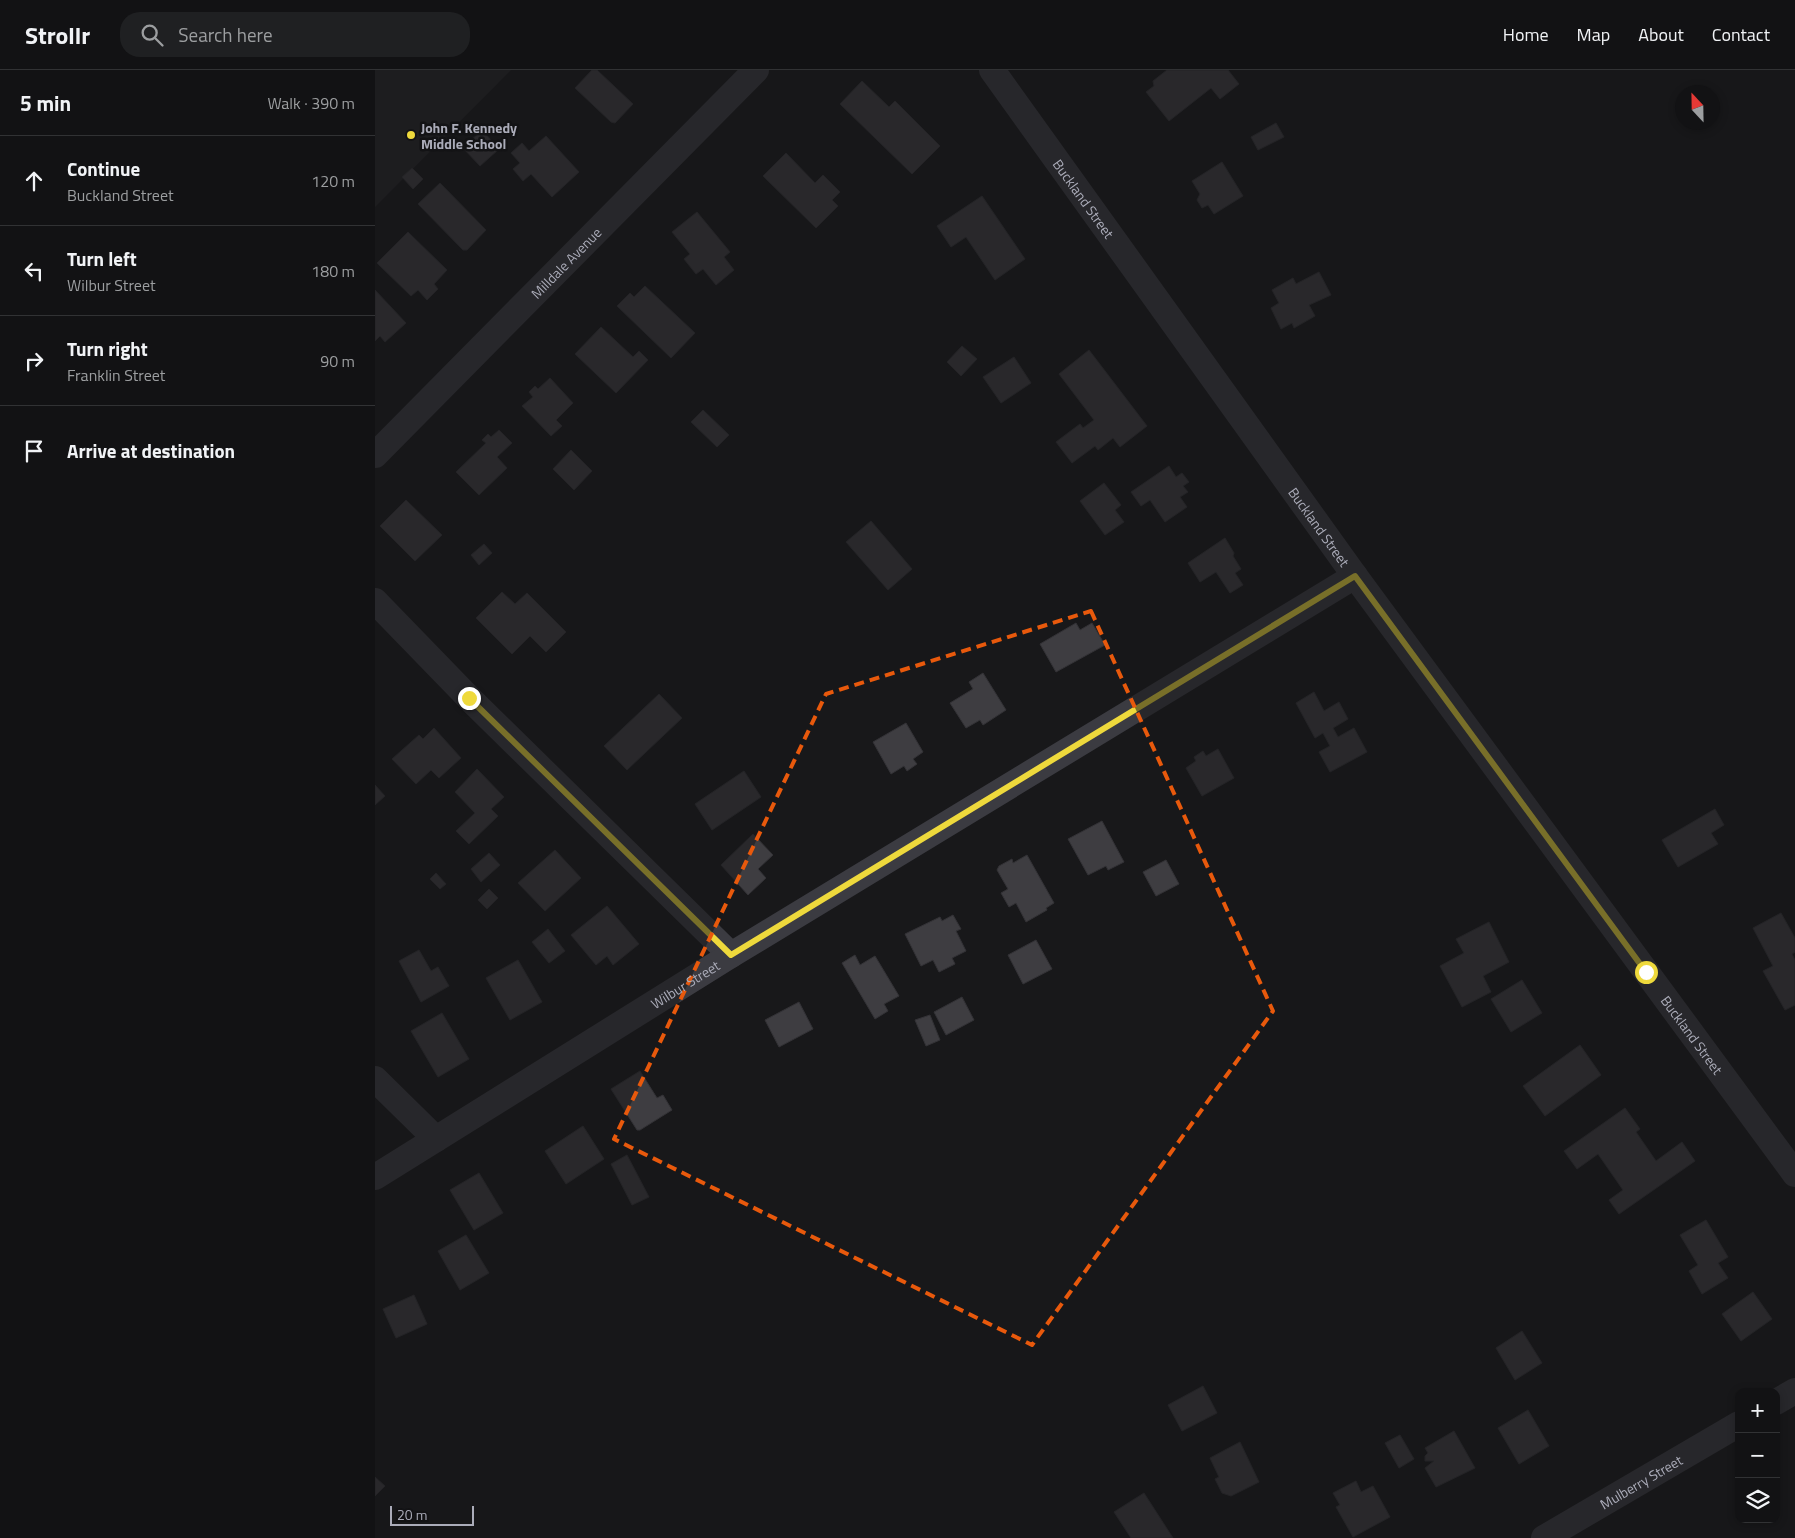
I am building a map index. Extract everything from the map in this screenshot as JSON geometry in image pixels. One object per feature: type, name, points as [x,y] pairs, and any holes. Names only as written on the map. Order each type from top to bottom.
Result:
[{"type":"street","name":"Milldale Avenue","points":[[375,455],[756,70]]},
{"type":"street","name":"Buckland Street","points":[[1004,74],[1355,576],[1795,1174]]},
{"type":"street","name":"Wilbur Street","points":[[375,1177],[731,955],[1355,576]]},
{"type":"street","points":[[375,600],[469,698],[731,955]]},
{"type":"street","points":[[375,1079],[436,1139]]},
{"type":"street","points":[[1780,1400],[1795,1391]]},
{"type":"street","name":"Mulberry Street","points":[[1544,1538],[1735,1426]]},
{"type":"highlighted area","points":[[1091,611],[1273,1011],[1032,1345],[614,1139],[826,694]]},
{"type":"shaded area","name":"John F. Kennedy Middle School","points":[[375,70],[511,70],[375,207]]},
{"type":"building","points":[[592,70],[597,70],[633,104],[615,123],[611,122],[575,88]]},
{"type":"building","points":[[1167,70],[1228,70],[1239,84],[1220,99],[1211,88],[1169,121],[1146,92],[1154,86],[1153,81]]},
{"type":"building","points":[[862,81],[889,107],[895,101],[940,146],[912,174],[840,104]]},
{"type":"building","points":[[1276,123],[1284,137],[1258,150],[1251,137]]},
{"type":"building","points":[[482,130],[499,149],[480,166],[463,148]]},
{"type":"building","points":[[546,136],[579,172],[552,197],[531,174],[523,181],[513,169],[520,163],[511,153],[522,143],[529,151]]},
{"type":"building","points":[[786,153],[815,183],[823,175],[840,192],[832,200],[838,206],[816,228],[763,176]]},
{"type":"building","points":[[1222,162],[1243,196],[1214,214],[1208,205],[1202,208],[1197,200],[1200,194],[1192,181]]},
{"type":"building","points":[[412,168],[423,179],[413,189],[402,177]]},
{"type":"building","points":[[440,183],[486,230],[467,250],[463,250],[418,204]]},
{"type":"building","points":[[982,196],[1025,259],[995,280],[966,237],[951,247],[937,226]]},
{"type":"building","points":[[697,212],[730,252],[724,257],[734,270],[716,285],[703,269],[696,274],[684,259],[690,254],[672,232]]},
{"type":"building","points":[[408,232],[447,270],[434,284],[438,289],[427,300],[418,290],[411,296],[377,263]]},
{"type":"building","points":[[1319,272],[1331,295],[1309,305],[1315,316],[1294,328],[1292,323],[1281,329],[1271,308],[1279,303],[1272,290],[1293,278],[1296,284]]},
{"type":"building","points":[[645,286],[695,333],[671,358],[617,306],[630,293],[634,297]]},
{"type":"building","points":[[375,290],[406,323],[385,342],[380,336],[375,341]]},
{"type":"building","points":[[601,327],[633,357],[639,351],[648,360],[616,393],[575,354]]},
{"type":"building","points":[[962,346],[977,359],[961,376],[947,362]]},
{"type":"building","points":[[1089,350],[1147,426],[1120,447],[1113,438],[1098,450],[1095,446],[1072,463],[1056,442],[1080,424],[1083,428],[1094,420],[1059,374]]},
{"type":"building","points":[[1014,357],[1031,383],[1001,403],[983,377]]},
{"type":"building","points":[[550,378],[573,403],[556,420],[562,426],[551,436],[522,406],[533,397],[529,392],[535,386],[538,389]]},
{"type":"building","points":[[703,410],[729,435],[717,447],[691,422]]},
{"type":"building","points":[[499,430],[512,443],[497,457],[507,468],[479,495],[456,472],[486,443],[482,440],[488,434],[491,437]]},
{"type":"building","points":[[571,450],[592,471],[574,490],[553,469]]},
{"type":"building","points":[[1169,466],[1176,477],[1182,473],[1189,482],[1183,486],[1188,492],[1180,497],[1187,507],[1165,522],[1150,500],[1141,506],[1131,492]]},
{"type":"building","points":[[1104,483],[1121,505],[1115,510],[1124,522],[1105,535],[1080,501]]},
{"type":"building","points":[[406,500],[442,535],[415,561],[380,526]]},
{"type":"building","points":[[871,521],[912,569],[888,590],[846,542]]},
{"type":"building","points":[[1225,538],[1241,569],[1235,573],[1243,585],[1230,593],[1216,572],[1200,582],[1188,563]]},
{"type":"building","points":[[484,544],[492,553],[479,565],[471,555]]},
{"type":"building","points":[[502,592],[515,604],[527,593],[566,632],[546,652],[530,636],[512,654],[476,618]]},
{"type":"building","points":[[1076,623],[1080,630],[1092,623],[1105,645],[1056,672],[1040,644]]},
{"type":"building","points":[[983,673],[1006,710],[983,725],[980,720],[966,728],[950,703],[973,689],[969,682]]},
{"type":"building","points":[[1314,692],[1324,711],[1339,702],[1348,719],[1333,728],[1338,737],[1354,728],[1367,752],[1330,772],[1319,752],[1330,746],[1323,733],[1315,738],[1296,703]]},
{"type":"building","points":[[659,694],[682,718],[627,770],[604,746]]},
{"type":"building","points":[[906,723],[923,752],[913,759],[917,764],[907,771],[904,766],[891,774],[873,742]]},
{"type":"building","points":[[434,728],[461,758],[439,778],[431,770],[416,784],[392,759],[419,735],[423,739]]},
{"type":"building","points":[[1218,749],[1234,778],[1202,796],[1186,768],[1196,761],[1194,757],[1203,751],[1206,756]]},
{"type":"building","points":[[477,769],[504,797],[491,809],[498,816],[469,844],[456,831],[475,813],[455,792]]},
{"type":"building","points":[[744,771],[761,797],[712,830],[695,804]]},
{"type":"building","points":[[375,785],[385,796],[375,805]]},
{"type":"building","points":[[1715,809],[1724,825],[1711,833],[1718,844],[1678,867],[1662,840]]},
{"type":"building","points":[[1102,821],[1124,862],[1108,870],[1106,866],[1088,875],[1068,839]]},
{"type":"building","points":[[753,834],[773,855],[758,869],[766,878],[748,895],[721,865]]},
{"type":"building","points":[[555,850],[581,878],[545,911],[518,883]]},
{"type":"building","points":[[489,853],[500,865],[481,882],[471,869]]},
{"type":"building","points":[[1027,855],[1054,903],[1046,908],[1047,910],[1026,922],[1016,903],[1009,907],[1001,893],[1008,889],[997,870],[999,866],[1012,859],[1013,863]]},
{"type":"building","points":[[1166,860],[1179,884],[1156,896],[1143,872]]},
{"type":"building","points":[[436,873],[446,884],[440,889],[430,879]]},
{"type":"building","points":[[489,889],[498,898],[487,909],[478,900]]},
{"type":"building","points":[[607,906],[639,944],[613,965],[607,956],[596,965],[571,935]]},
{"type":"building","points":[[1781,913],[1795,938],[1795,952],[1792,954],[1795,960],[1795,1005],[1785,1010],[1763,971],[1773,966],[1753,928]]},
{"type":"building","points":[[953,915],[961,929],[956,931],[966,951],[952,958],[955,964],[939,972],[933,960],[921,966],[905,934],[940,917],[942,921]]},
{"type":"building","points":[[1489,922],[1509,962],[1483,976],[1491,992],[1462,1007],[1440,966],[1464,953],[1456,939]]},
{"type":"building","points":[[548,929],[565,951],[549,963],[532,942]]},
{"type":"building","points":[[1036,940],[1052,969],[1023,984],[1008,955]]},
{"type":"building","points":[[419,950],[431,971],[438,967],[449,986],[421,1002],[399,961]]},
{"type":"building","points":[[855,955],[860,965],[875,956],[899,996],[884,1004],[888,1011],[875,1019],[842,963]]},
{"type":"building","points":[[518,960],[542,1002],[510,1020],[486,978]]},
{"type":"building","points":[[1522,980],[1542,1013],[1511,1032],[1491,999]]},
{"type":"building","points":[[962,997],[974,1020],[946,1035],[934,1012]]},
{"type":"building","points":[[799,1002],[813,1029],[779,1047],[765,1020]]},
{"type":"building","points":[[442,1013],[469,1059],[438,1077],[411,1031]]},
{"type":"building","points":[[930,1015],[940,1040],[926,1046],[915,1020]]},
{"type":"building","points":[[1580,1045],[1601,1075],[1545,1116],[1523,1086]]},
{"type":"building","points":[[640,1071],[657,1098],[663,1095],[672,1110],[637,1130],[611,1089]]},
{"type":"building","points":[[1625,1108],[1640,1129],[1636,1132],[1656,1161],[1682,1142],[1695,1161],[1619,1214],[1609,1200],[1623,1190],[1598,1154],[1577,1169],[1564,1151]]},
{"type":"building","points":[[583,1126],[604,1159],[566,1184],[545,1151]]},
{"type":"building","points":[[627,1155],[649,1197],[632,1205],[611,1164]]},
{"type":"building","points":[[479,1173],[503,1213],[474,1230],[450,1190]]},
{"type":"building","points":[[1706,1220],[1728,1257],[1718,1263],[1728,1278],[1702,1294],[1689,1271],[1698,1265],[1680,1235]]},
{"type":"building","points":[[466,1235],[489,1273],[460,1290],[438,1251]]},
{"type":"building","points":[[1753,1292],[1772,1319],[1741,1341],[1722,1314]]},
{"type":"building","points":[[414,1295],[427,1324],[396,1338],[383,1309]]},
{"type":"building","points":[[1522,1331],[1542,1363],[1515,1380],[1496,1348]]},
{"type":"building","points":[[1203,1386],[1217,1413],[1182,1431],[1168,1405]]},
{"type":"building","points":[[1528,1410],[1549,1446],[1519,1464],[1498,1428]]},
{"type":"building","points":[[1454,1431],[1475,1468],[1436,1487],[1425,1468],[1434,1461],[1425,1461],[1425,1456],[1428,1453],[1425,1448]]},
{"type":"building","points":[[1400,1435],[1414,1459],[1399,1468],[1385,1443]]},
{"type":"building","points":[[1240,1442],[1259,1482],[1231,1496],[1222,1493],[1215,1479],[1219,1477],[1210,1458]]},
{"type":"building","points":[[375,1477],[385,1486],[375,1496]]},
{"type":"building","points":[[1356,1481],[1361,1492],[1373,1486],[1390,1517],[1353,1537],[1336,1507],[1340,1505],[1333,1493]]},
{"type":"building","points":[[1144,1493],[1173,1538],[1131,1538],[1114,1512]]},
{"type":"place","name":"John F. Kennedy Middle School","points":[[411,135]]},
{"type":"route","points":[[469,698],[731,955],[1355,576],[1646,972]]}]
